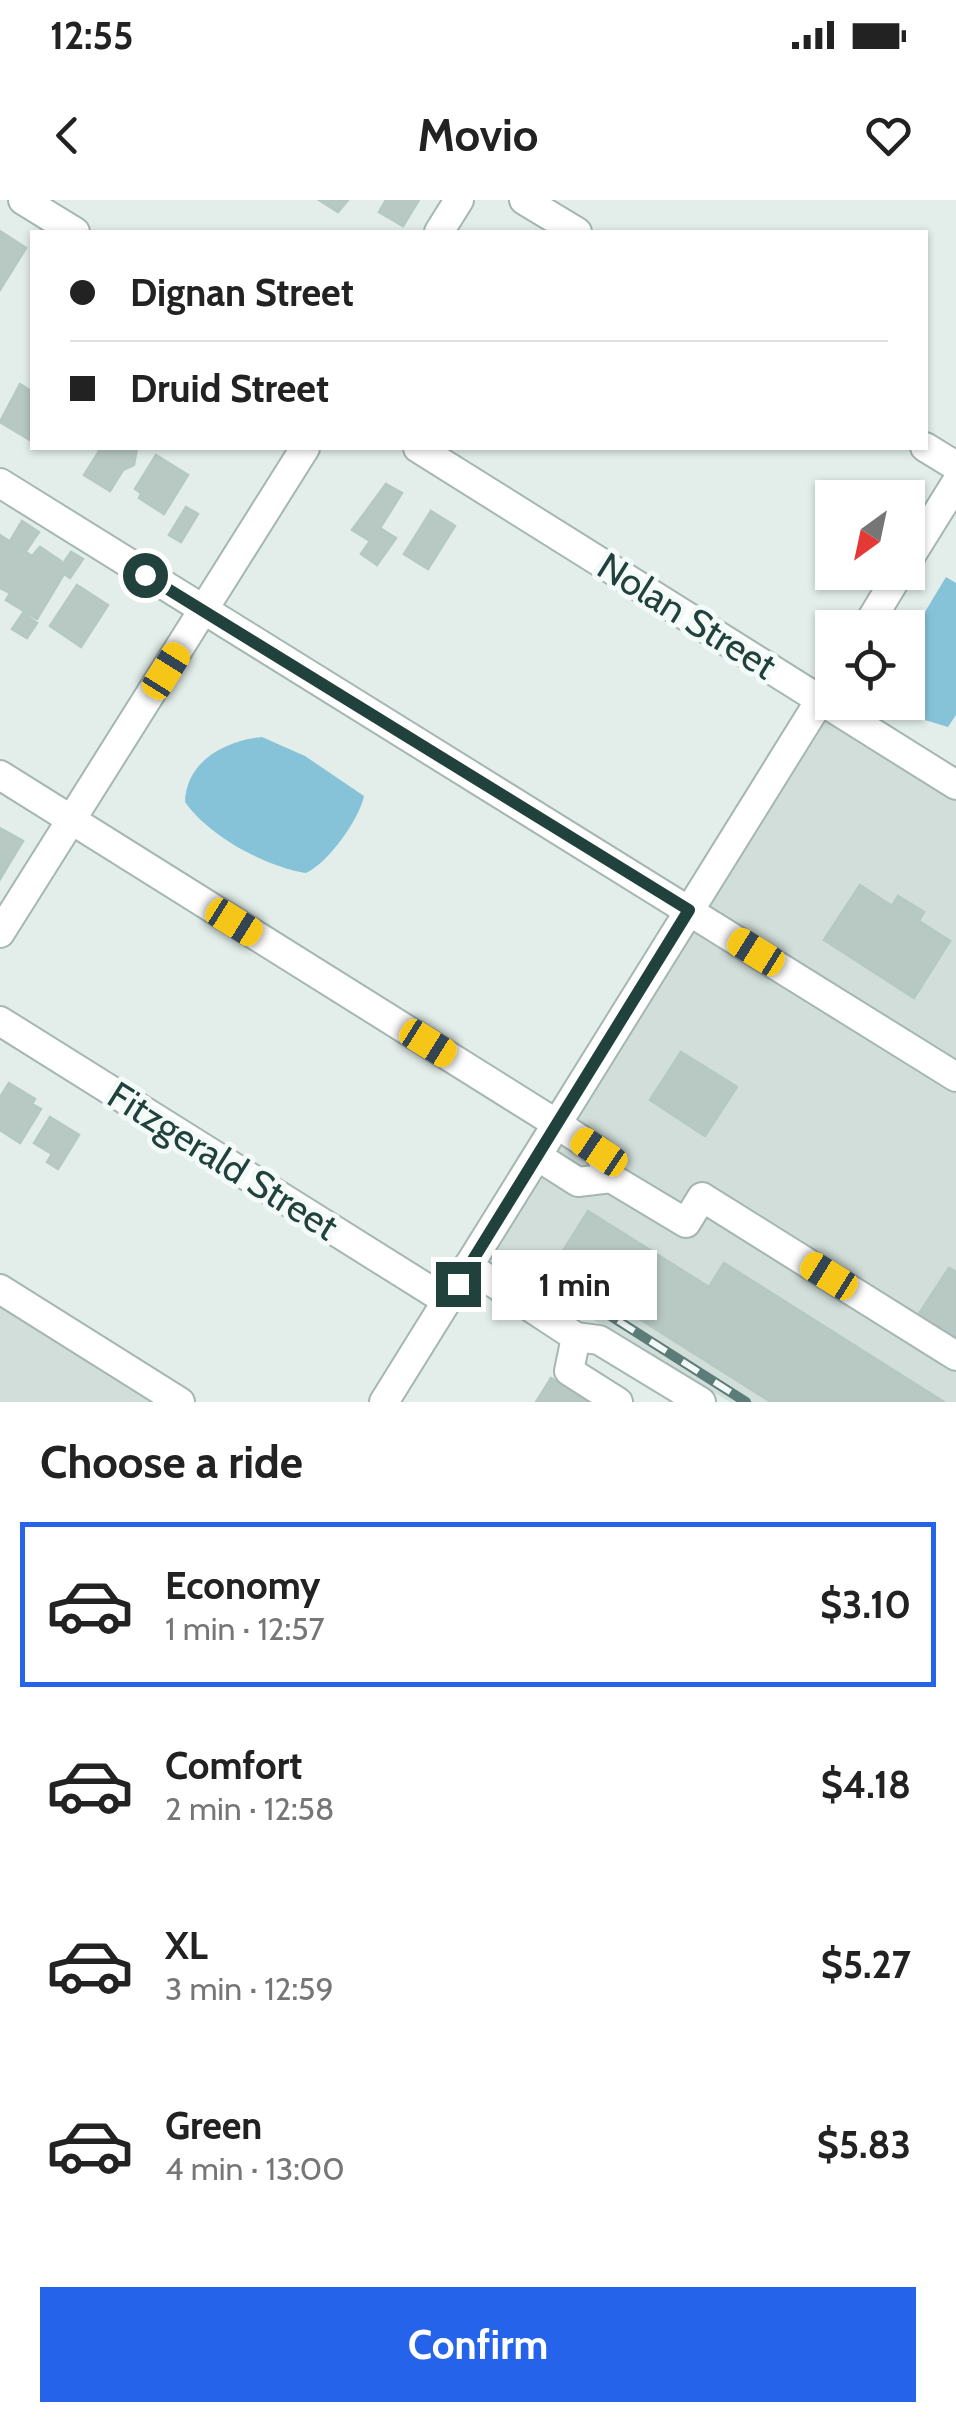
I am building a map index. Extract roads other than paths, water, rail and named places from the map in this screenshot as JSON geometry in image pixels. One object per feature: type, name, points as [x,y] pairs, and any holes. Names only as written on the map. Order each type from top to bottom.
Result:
[{"type":"street","points":[[23,200],[72,230]]},
{"type":"street","points":[[440,230],[459,200]]},
{"type":"street","points":[[524,200],[574,230]]},
{"type":"street","points":[[928,449],[956,466]]},
{"type":"street","points":[[0,933],[304,450]]},
{"type":"street","name":"Nolan Street","points":[[421,450],[815,683]]},
{"type":"street","points":[[0,483],[956,1077]]},
{"type":"street","points":[[925,533],[956,483]]},
{"type":"street","points":[[384,1402],[815,708]]},
{"type":"street","name":"Nolan Street","points":[[867,720],[956,785]]},
{"type":"street","points":[[0,775],[557,1124],[599,1152],[610,1178],[686,1224],[702,1196],[956,1356]]},
{"type":"street","name":"Fitzgerald Street","points":[[0,1021],[447,1301]]},
{"type":"street","points":[[537,1156],[578,1182],[610,1178]]},
{"type":"street","points":[[468,1266],[576,1337],[599,1340],[701,1402]]},
{"type":"street","points":[[0,1289],[180,1402]]},
{"type":"street","points":[[576,1337],[569,1371],[618,1402]]},
{"type":"water","points":[[946,577],[956,583],[956,715],[948,727],[925,720],[925,612]]},
{"type":"water","points":[[262,737],[305,756],[364,796],[341,840],[306,873],[273,864],[239,848],[195,815],[185,802],[192,775],[210,755],[235,743]]},
{"type":"railway","points":[[554,1280],[746,1402]]}]
